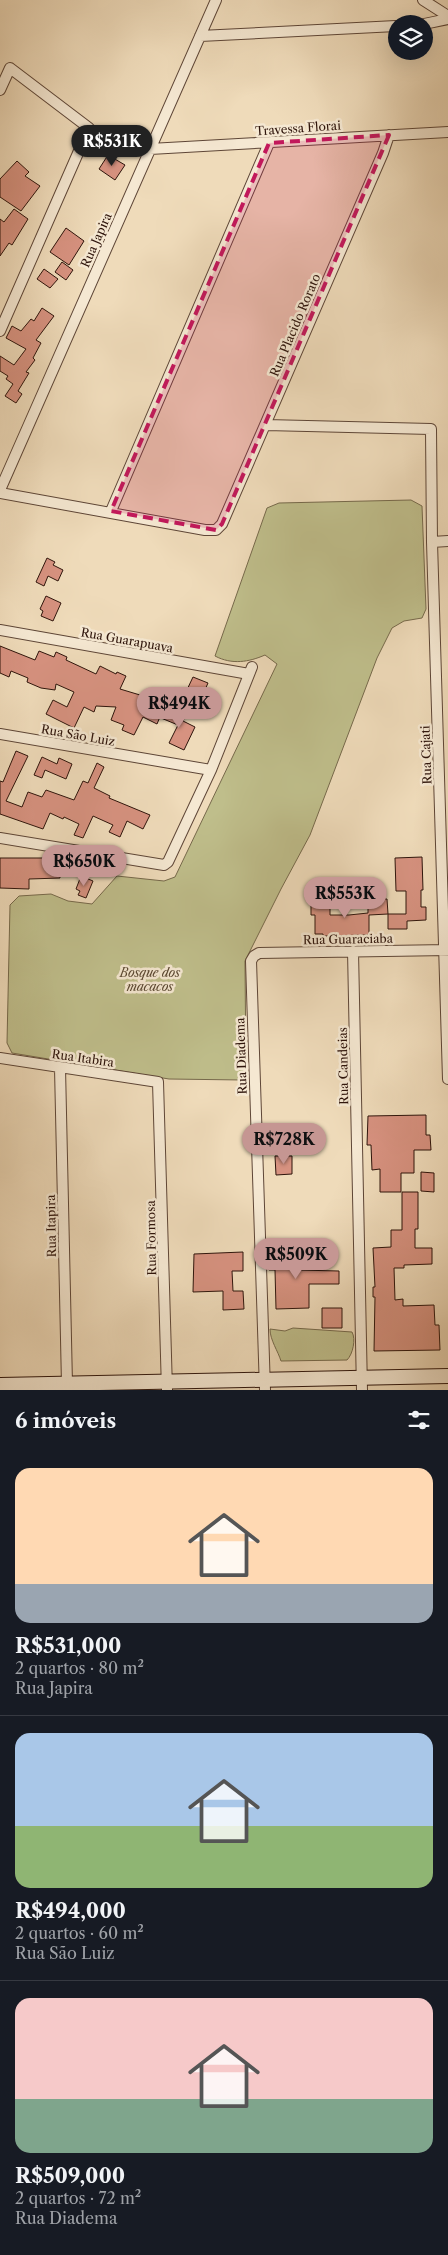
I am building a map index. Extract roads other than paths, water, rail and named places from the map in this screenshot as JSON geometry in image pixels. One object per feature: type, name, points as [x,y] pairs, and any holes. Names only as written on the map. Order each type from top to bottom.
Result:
[{"type":"street","name":"Rua Japira","points":[[0,491],[216,0]]},
{"type":"street","points":[[423,0],[448,18]]},
{"type":"street","points":[[433,22],[448,18]]},
{"type":"street","points":[[200,36],[388,26]]},
{"type":"street","points":[[0,90],[10,68],[88,128],[0,331]]},
{"type":"street","name":"Travessa Florai","points":[[150,148],[448,132]]},
{"type":"street","name":"Rua Placido Rorato","points":[[111,511],[205,530],[216,530],[222,524],[389,135]]},
{"type":"street","points":[[0,491],[111,511],[269,143]]},
{"type":"street","name":"Rua Cajati","points":[[266,425],[432,429],[432,542],[446,950],[448,1079]]},
{"type":"street","points":[[432,542],[448,541]]},
{"type":"street","name":"Rua Guarapuava","points":[[0,630],[250,670],[211,770]]},
{"type":"street","name":"Rua São Luiz","points":[[0,734],[211,770]]},
{"type":"street","points":[[0,838],[164,865],[168,862],[211,770]]},
{"type":"street","name":"Rua Guaraciaba","points":[[251,960],[259,953],[446,950]]},
{"type":"street","name":"Rua Candeias","points":[[353,951],[362,1384]]},
{"type":"street","name":"Rua Diadema","points":[[251,960],[265,1385]]},
{"type":"street","name":"Rua Itabira","points":[[0,1058],[60,1068],[156,1080],[160,1086]]},
{"type":"street","name":"Rua Itapira","points":[[60,1068],[74,1386]]},
{"type":"street","name":"Rua Formosa","points":[[160,1086],[167,1386]]},
{"type":"street","points":[[0,1385],[362,1384],[448,1376]]},
{"type":"park label","name":"Bosque dos macacos","points":[[150,979]]}]
